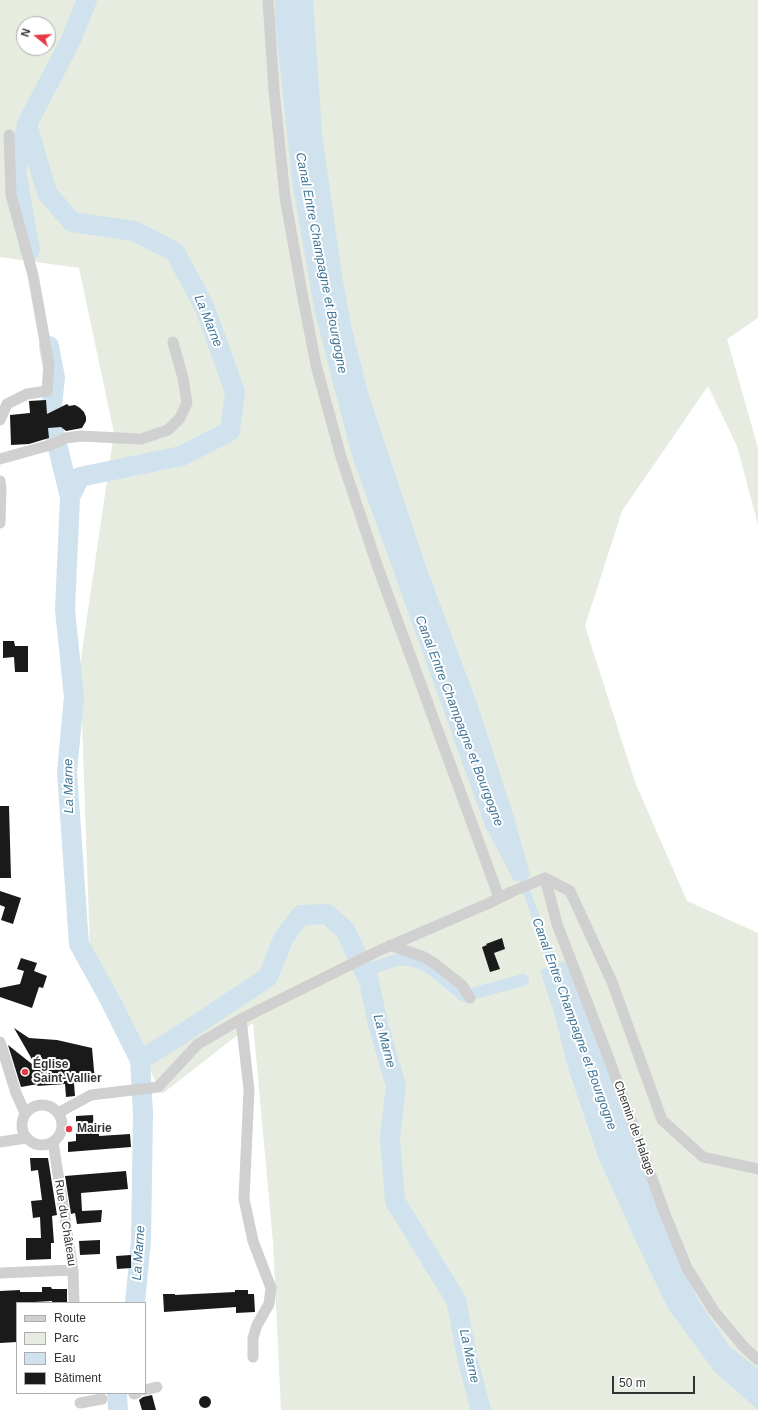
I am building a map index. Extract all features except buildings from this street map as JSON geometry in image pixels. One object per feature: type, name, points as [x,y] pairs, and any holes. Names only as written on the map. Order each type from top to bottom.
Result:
[{"type":"street","points":[[268,0],[274,90],[286,197],[316,365],[341,457],[377,565],[499,897]]},
{"type":"street","points":[[0,420],[7,404],[27,394],[47,391],[49,364],[33,275],[11,195],[9,135]]},
{"type":"street","points":[[0,459],[50,445],[66,438],[80,436],[141,439],[168,430],[180,418],[187,402],[183,378],[173,342]]},
{"type":"street","points":[[0,481],[0,523]]},
{"type":"street","points":[[58,1113],[91,1095],[158,1087],[198,1044],[241,1019],[390,945],[545,878],[570,891],[612,982],[662,1120],[703,1157],[758,1169]]},
{"type":"street","name":"Chemin de Halage","points":[[545,878],[556,924],[609,1059],[665,1214],[687,1268],[714,1311],[742,1346],[758,1360]]},
{"type":"street","points":[[390,945],[429,960],[444,970],[462,986],[468,995]]},
{"type":"street","points":[[241,1019],[248,1090],[244,1200],[253,1241],[271,1288],[269,1304],[257,1324],[254,1338],[253,1357]]},
{"type":"street","points":[[0,1042],[16,1093],[25,1113]]},
{"type":"street","points":[[42,1104],[54,1108],[58,1113],[62,1125],[61,1132],[58,1138],[53,1142],[42,1146],[36,1145],[26,1138],[21,1126],[25,1113],[35,1106],[42,1104]]},
{"type":"street","points":[[0,1142],[26,1138]]},
{"type":"street","name":"Rue du Château","points":[[53,1142],[73,1270],[74,1302]]},
{"type":"street","points":[[0,1273],[73,1270]]},
{"type":"street","points":[[146,1390],[157,1387]]},
{"type":"street","points":[[80,1402],[102,1399]]},
{"type":"green space","points":[[0,0],[758,0],[758,318],[727,339],[758,448],[758,525],[737,446],[708,386],[622,511],[585,626],[635,782],[687,901],[758,933],[758,1410],[281,1410],[273,1242],[253,1023],[162,1094],[90,951],[80,665],[114,433],[79,268],[0,257]]},
{"type":"water","name":"Canal Entre Champagne et Bourgogne","points":[[275,0],[313,0],[322,133],[342,276],[352,329],[369,396],[424,561],[478,706],[514,817],[530,875],[526,880],[558,963],[565,961],[579,990],[672,1240],[697,1298],[729,1346],[758,1369],[758,1410],[714,1371],[668,1308],[598,1157],[568,1068],[555,1016],[540,970],[549,967],[519,880],[514,881],[485,826],[352,456],[315,313],[292,181],[275,19]]},
{"type":"waterway","name":"La Marne","points":[[87,0],[70,42],[27,124],[47,193],[72,222],[134,231],[175,252],[205,308],[235,392],[230,431],[181,456],[80,477],[70,497],[65,610],[74,697],[67,772],[79,944],[110,1000],[140,1060],[268,977],[284,937],[301,915],[327,914],[345,930],[369,981],[378,1024],[396,1086],[390,1138],[395,1201],[456,1300],[468,1361],[481,1410]]},
{"type":"waterway","name":"La Marne","points":[[27,125],[16,171],[30,250]]},
{"type":"waterway","name":"La Marne","points":[[49,346],[55,378],[51,414]]},
{"type":"waterway","name":"La Marne","points":[[53,428],[70,497]]},
{"type":"waterway","points":[[364,971],[399,959],[414,961],[429,967],[464,996],[523,980]]},
{"type":"waterway","name":"La Marne","points":[[135,1302],[141,1241],[143,1113],[140,1060]]},
{"type":"waterway","name":"La Marne","points":[[117,1394],[118,1410]]},
{"type":"place","name":"Église Saint-Vallier","points":[[25,1072]]},
{"type":"place","name":"Mairie","points":[[69,1129]]}]
